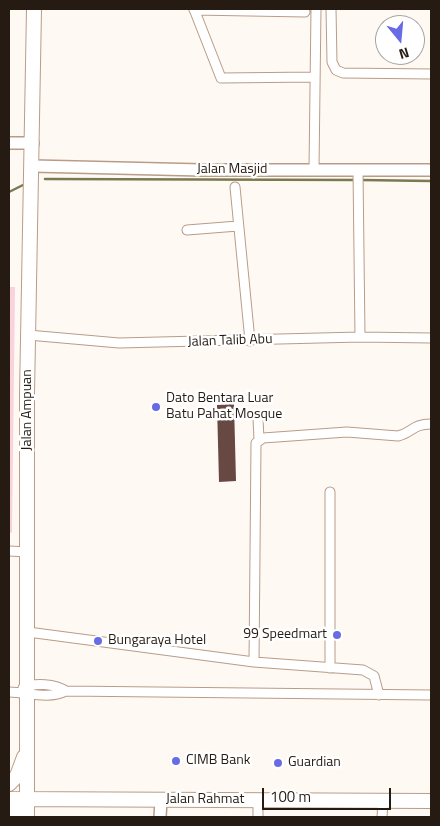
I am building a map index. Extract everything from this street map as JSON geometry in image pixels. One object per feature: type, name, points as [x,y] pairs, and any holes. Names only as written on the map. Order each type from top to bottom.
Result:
[{"type":"main road","name":"Jalan Ampuan","points":[[27,809],[27,747],[20,691],[28,632],[28,335],[34,144],[34,9]]},
{"type":"main road","points":[[9,784],[17,776],[27,747]]},
{"type":"main road","name":"Jalan Rahmat","points":[[9,799],[27,809]]},
{"type":"main road","name":"Jalan Rahmat","points":[[9,811],[160,800],[431,801]]},
{"type":"street","points":[[314,169],[316,9]]},
{"type":"street","points":[[331,9],[332,62],[336,70],[343,73],[431,74]]},
{"type":"street","points":[[305,12],[194,10],[221,78],[315,77]]},
{"type":"street","points":[[9,143],[34,144]]},
{"type":"street","name":"Jalan Masjid","points":[[32,166],[202,170],[314,169],[358,174],[431,170]]},
{"type":"street","points":[[358,174],[360,336]]},
{"type":"street","points":[[234,187],[250,341]]},
{"type":"street","points":[[187,230],[238,226]]},
{"type":"street","name":"Jalan Talib Abu","points":[[28,335],[119,343],[250,341],[360,336],[431,338]]},
{"type":"street","points":[[254,662],[256,443],[259,440],[258,418]]},
{"type":"street","points":[[259,440],[279,436],[347,432],[398,436],[404,435],[416,425],[431,424]]},
{"type":"street","points":[[330,492],[330,668]]},
{"type":"street","points":[[9,551],[28,552]]},
{"type":"street","points":[[28,632],[254,662],[370,672],[374,676],[380,695]]},
{"type":"street","points":[[20,691],[58,686],[66,691],[431,695]]},
{"type":"street","points":[[160,800],[160,817]]},
{"type":"street","points":[[258,800],[258,817]]},
{"type":"street","points":[[382,817],[383,801]]},
{"type":"shaded area","points":[[9,287],[15,287],[12,533],[9,532]]},
{"type":"building","points":[[234,404],[236,481],[219,482],[217,405]]},
{"type":"waterway","points":[[45,179],[356,180]]},
{"type":"waterway","points":[[361,180],[431,181]]},
{"type":"waterway","points":[[9,192],[25,184]]},
{"type":"place","name":"Dato Bentara Luar Batu Pahat Mosque","points":[[156,407]]},
{"type":"place","name":"99 Speedmart","points":[[337,635]]},
{"type":"place","name":"Bungaraya Hotel","points":[[98,641]]},
{"type":"place","name":"CIMB Bank","points":[[176,761]]},
{"type":"place","name":"Guardian","points":[[278,763]]}]
